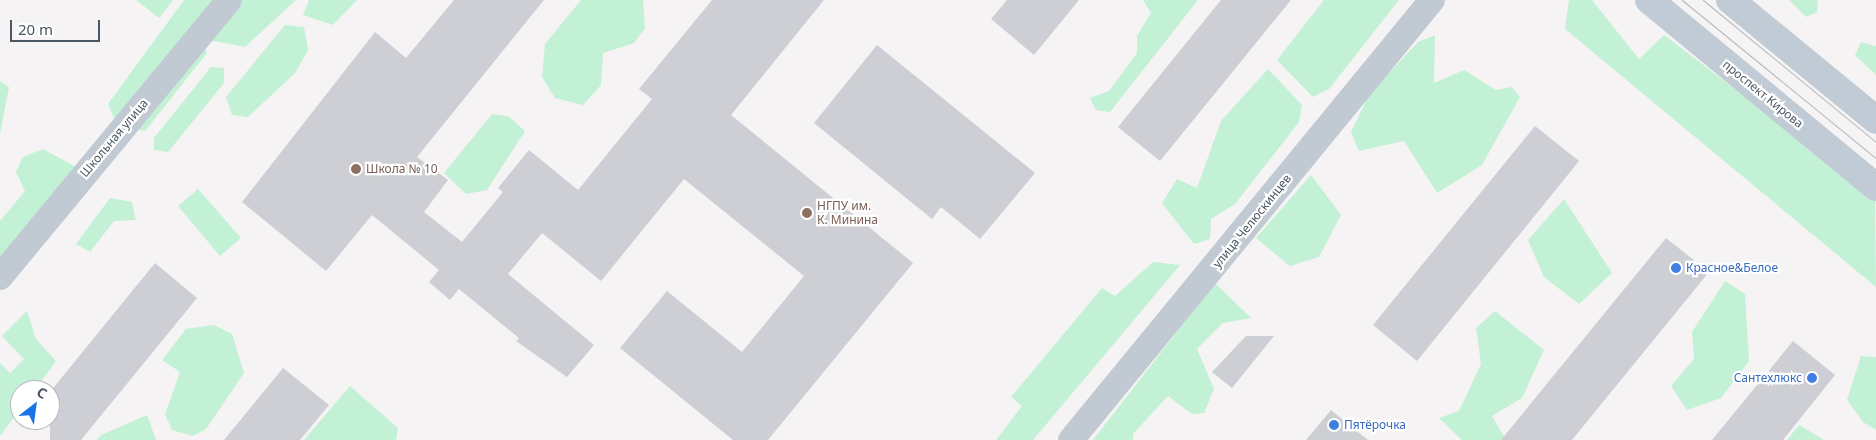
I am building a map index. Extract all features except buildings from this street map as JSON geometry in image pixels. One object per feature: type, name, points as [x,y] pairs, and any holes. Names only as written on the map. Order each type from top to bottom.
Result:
[{"type":"street","name":"Школьная улица","points":[[0,277],[228,0]]},
{"type":"street","name":"улица Челюскинцев","points":[[1071,440],[1432,0]]},
{"type":"street","name":"проспект Кирова","points":[[1649,0],[1876,187]]},
{"type":"street","points":[[1730,0],[1876,120]]},
{"type":"green space","points":[[136,0],[173,0],[159,18]]},
{"type":"green space","points":[[184,0],[227,0],[198,38],[207,53],[145,131],[116,123],[108,104]]},
{"type":"green space","points":[[240,0],[296,0],[245,47],[209,40]]},
{"type":"green space","points":[[309,0],[357,0],[333,25],[303,15]]},
{"type":"green space","points":[[581,0],[643,0],[645,28],[634,43],[603,53],[601,85],[583,105],[555,98],[542,77],[545,44]]},
{"type":"green space","points":[[1143,0],[1198,0],[1110,112],[1096,110],[1090,98],[1109,91],[1137,53],[1137,36],[1151,13]]},
{"type":"green space","points":[[1324,0],[1399,0],[1329,89],[1313,97],[1277,60]]},
{"type":"green space","points":[[1569,0],[1592,0],[1639,59],[1664,35],[1875,196],[1876,287],[1565,29]]},
{"type":"green space","points":[[1789,0],[1818,0],[1817,12],[1806,17]]},
{"type":"green space","points":[[285,25],[304,27],[308,50],[295,73],[248,117],[232,115],[226,97]]},
{"type":"green space","points":[[1435,35],[1434,83],[1464,70],[1496,90],[1512,87],[1520,97],[1482,165],[1437,193],[1404,141],[1359,151],[1351,132],[1370,93],[1418,42]]},
{"type":"green space","points":[[1861,42],[1876,46],[1876,75],[1855,55]]},
{"type":"green space","points":[[211,67],[224,68],[224,83],[168,152],[154,150],[154,138]]},
{"type":"green space","points":[[1268,69],[1302,105],[1299,122],[1235,204],[1211,219],[1210,239],[1194,244],[1162,203],[1177,179],[1197,188],[1221,121]]},
{"type":"green space","points":[[0,81],[9,87],[0,134]]},
{"type":"green space","points":[[492,114],[508,116],[525,131],[487,190],[466,194],[444,173]]},
{"type":"green space","points":[[43,149],[76,167],[0,275],[0,221],[25,191],[16,172],[23,157]]},
{"type":"green space","points":[[1311,175],[1341,215],[1319,257],[1290,266],[1256,238]]},
{"type":"green space","points":[[198,189],[241,238],[220,256],[178,206]]},
{"type":"green space","points":[[110,198],[132,202],[136,220],[114,221],[90,252],[76,244]]},
{"type":"green space","points":[[1564,199],[1612,273],[1579,304],[1544,277],[1528,240]]},
{"type":"green space","points":[[1153,262],[1180,265],[1033,440],[996,440],[1022,406],[1011,397],[1102,288],[1115,296]]},
{"type":"green space","points":[[1725,281],[1745,294],[1749,361],[1721,398],[1687,410],[1671,386],[1694,359],[1692,332]]},
{"type":"green space","points":[[1215,283],[1251,318],[1223,323],[1197,349],[1214,389],[1204,413],[1192,414],[1168,396],[1133,434],[1133,440],[1093,440]]},
{"type":"green space","points":[[27,311],[36,339],[56,361],[42,380],[10,380],[10,422],[0,436],[0,363],[10,373],[24,359],[2,336]]},
{"type":"green space","points":[[1495,311],[1544,350],[1522,398],[1492,416],[1506,440],[1462,440],[1439,418],[1459,411],[1481,364],[1476,328]]},
{"type":"green space","points":[[214,325],[232,334],[244,373],[206,429],[193,436],[172,430],[165,414],[180,372],[162,360],[186,329]]},
{"type":"green space","points":[[1861,356],[1876,357],[1876,430],[1863,422],[1847,400]]},
{"type":"green space","points":[[350,386],[398,428],[396,440],[304,440]]},
{"type":"green space","points":[[147,415],[156,440],[97,440],[101,435]]},
{"type":"green space","points":[[1799,425],[1824,440],[1787,440]]},
{"type":"tram line","points":[[1682,0],[1876,158]]},
{"type":"tram line","points":[[1703,0],[1876,142]]},
{"type":"place","name":"Школа № 10","points":[[356,169]]},
{"type":"place","name":"НГПУ им. К. Минина","points":[[807,213]]},
{"type":"place","name":"Красное&Белое","points":[[1676,268]]},
{"type":"place","name":"Сантехлюкс","points":[[1812,378]]},
{"type":"place","name":"Пятёрочка","points":[[1334,425]]}]
